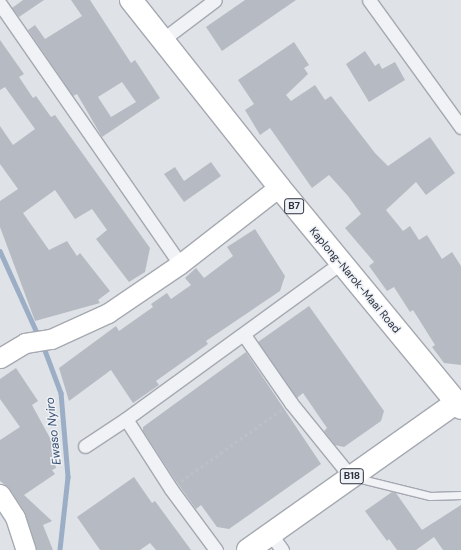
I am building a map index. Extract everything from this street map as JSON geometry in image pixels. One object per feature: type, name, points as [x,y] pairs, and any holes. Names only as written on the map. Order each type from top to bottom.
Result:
[{"type":"highway","name":"Kaplong-Narok-Maai Road","points":[[132,0],[279,187],[341,263],[459,402]]},
{"type":"highway","name":"B18","points":[[248,550],[277,543],[351,477],[459,402]]},
{"type":"street","points":[[162,40],[215,0]]},
{"type":"street","points":[[369,0],[461,127]]},
{"type":"street","points":[[0,4],[180,264]]},
{"type":"street","points":[[0,358],[25,343],[51,339],[108,313],[180,264],[279,187]]},
{"type":"street","points":[[84,446],[126,420],[341,263]]},
{"type":"street","points":[[244,335],[291,403],[351,477]]},
{"type":"street","points":[[126,420],[171,489],[216,550]]},
{"type":"street","points":[[0,494],[15,517],[26,550]]},
{"type":"lane","points":[[351,477],[430,496],[461,494]]},
{"type":"path","points":[[171,489],[291,403]]},
{"type":"building","points":[[23,0],[44,0],[19,17],[12,8]]},
{"type":"building","points":[[71,0],[90,0],[131,63],[135,60],[160,98],[102,137],[77,94],[73,96],[28,30],[35,25],[45,39],[82,16]],"holes":[[[122,82],[136,102],[111,117],[98,97]]]},
{"type":"building","points":[[245,0],[296,0],[222,51],[206,27]]},
{"type":"building","points":[[0,40],[24,74],[19,77],[33,98],[36,96],[51,117],[55,115],[150,248],[145,272],[129,282],[96,239],[107,230],[92,209],[75,219],[55,190],[23,213],[49,250],[67,241],[77,256],[80,253],[110,291],[98,300],[100,303],[35,321],[0,227],[0,201],[18,189],[0,164],[0,126],[13,145],[35,129],[5,87],[0,90]]},
{"type":"building","points":[[294,42],[309,65],[304,68],[308,74],[286,95],[291,101],[315,85],[325,100],[331,96],[375,153],[388,166],[430,137],[455,173],[426,195],[416,182],[386,210],[403,231],[410,226],[419,240],[427,235],[442,259],[452,252],[461,266],[461,365],[444,363],[432,347],[435,345],[413,310],[410,312],[394,287],[387,291],[369,266],[374,262],[345,228],[361,214],[348,196],[329,175],[312,188],[270,128],[260,135],[245,110],[254,104],[238,80]]},
{"type":"building","points":[[365,51],[375,66],[379,63],[382,69],[395,62],[405,80],[369,102],[346,64]]},
{"type":"building","points":[[211,162],[221,176],[184,202],[164,174],[175,167],[184,181]]},
{"type":"building","points":[[255,229],[285,276],[280,291],[206,341],[208,344],[156,381],[159,385],[133,403],[111,370],[69,401],[59,368],[116,326],[119,331],[153,307],[151,304],[167,293],[171,299],[191,285],[185,278],[196,268],[204,278],[233,256],[227,247]]},
{"type":"building","points":[[309,306],[384,411],[381,421],[344,447],[335,445],[324,431],[327,428],[303,393],[297,398],[258,342]]},
{"type":"building","points":[[246,352],[321,464],[229,529],[217,527],[201,505],[196,509],[143,431],[143,427]]},
{"type":"building","points":[[16,368],[38,401],[32,405],[56,449],[53,452],[56,468],[52,470],[55,474],[24,495],[52,521],[43,525],[53,550],[37,550],[24,511],[9,488],[0,481],[0,440],[20,427],[0,399],[0,379]]},
{"type":"building","points":[[134,477],[152,503],[155,501],[191,550],[156,550],[150,543],[140,550],[100,550],[77,517]]},
{"type":"building","points":[[392,492],[396,493],[422,530],[461,505],[461,550],[443,550],[434,537],[416,550],[397,550],[389,539],[387,541],[365,511]]},
{"type":"waterway","name":"Ewaso Nyiro","points":[[0,251],[39,337]]},
{"type":"waterway","name":"Ewaso Nyiro","points":[[43,345],[61,393],[68,477],[60,550]]}]
